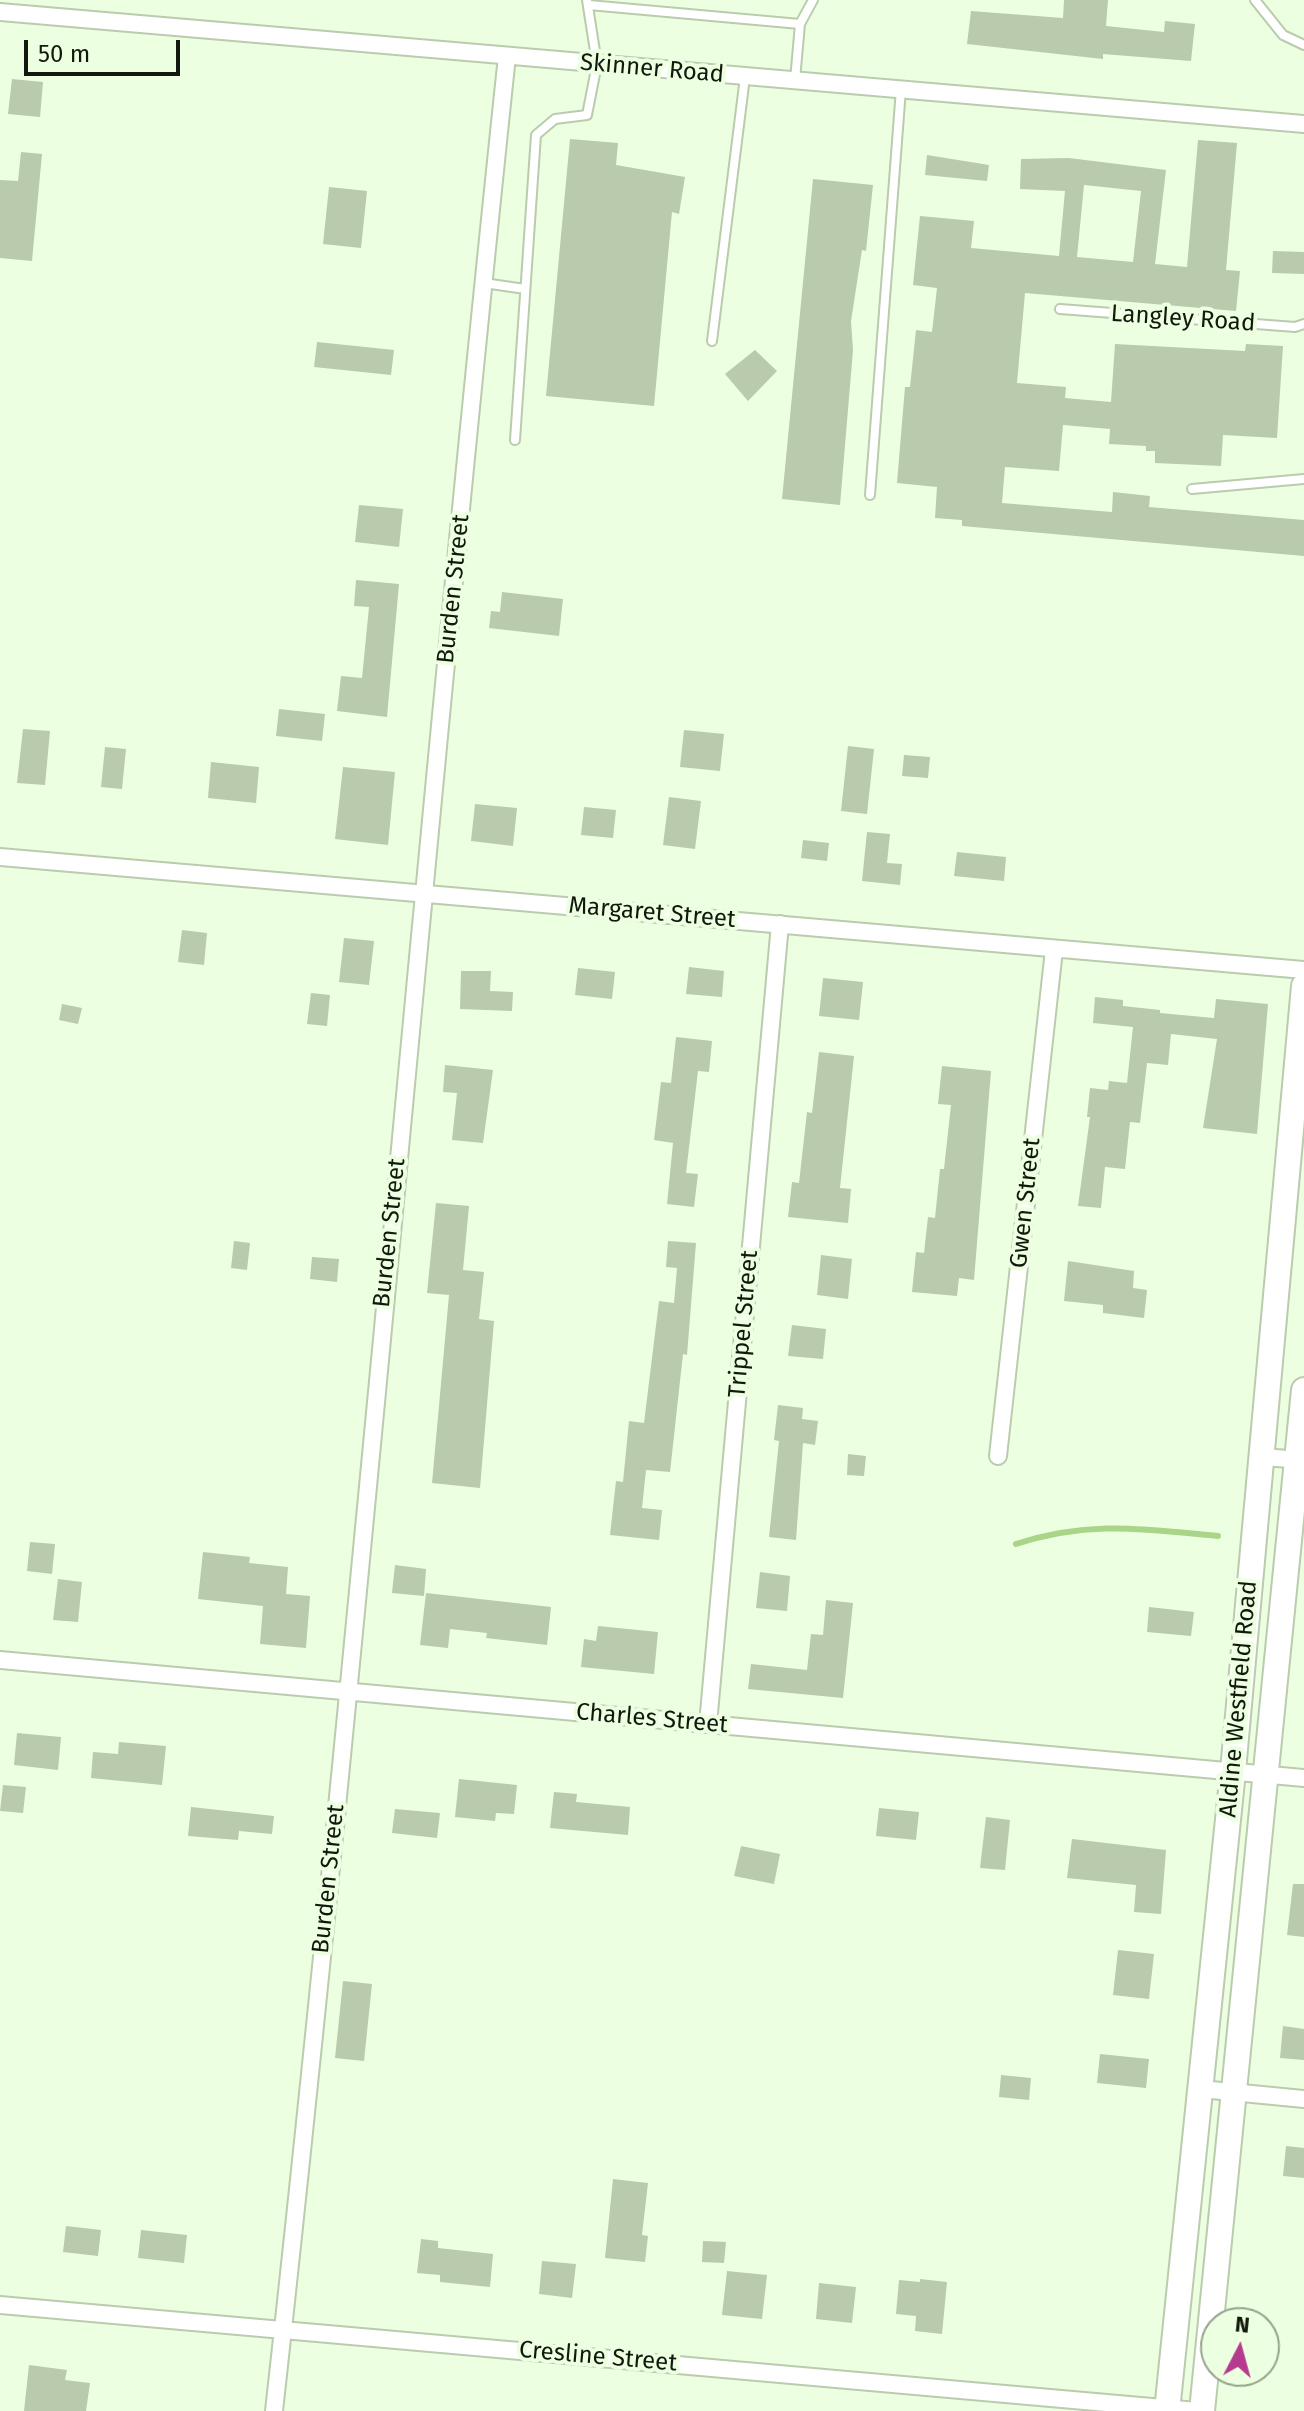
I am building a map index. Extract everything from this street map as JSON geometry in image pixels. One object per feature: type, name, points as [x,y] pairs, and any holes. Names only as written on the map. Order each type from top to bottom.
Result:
[{"type":"main road","name":"Aldine Westfield Road","points":[[1167,2410],[1233,1771],[1261,1457],[1297,1151],[1304,986]]},
{"type":"main road","name":"Aldine Westfield Road","points":[[1200,2411],[1301,1460],[1304,1390]]},
{"type":"street","name":"Skinner Road","points":[[0,12],[1304,124]]},
{"type":"street","name":"Burden Street","points":[[274,2411],[350,1692],[423,893],[507,56]]},
{"type":"street","name":"Margaret Street","points":[[0,857],[1304,970]]},
{"type":"street","name":"Trippel Street","points":[[708,1724],[780,924]]},
{"type":"street","name":"Gwen Street","points":[[998,1456],[1054,950]]},
{"type":"street","points":[[1261,1457],[1301,1460]]},
{"type":"street","name":"Charles Street","points":[[0,1660],[1304,1778]]},
{"type":"street","points":[[1201,2089],[1304,2099]]},
{"type":"street","name":"Cresline Street","points":[[0,2305],[1200,2411]]},
{"type":"lane","points":[[795,80],[800,24],[813,0]]},
{"type":"lane","points":[[1255,0],[1283,35],[1304,45]]},
{"type":"lane","points":[[515,440],[536,135],[555,119],[587,115],[597,64],[588,3],[800,24]]},
{"type":"lane","points":[[712,341],[745,77]]},
{"type":"lane","points":[[870,495],[901,88]]},
{"type":"lane","points":[[484,283],[525,289]]},
{"type":"lane","name":"Langley Road","points":[[1060,309],[1295,327],[1304,324]]},
{"type":"lane","points":[[1192,489],[1304,479]]},
{"type":"building","points":[[1064,0],[1108,0],[1106,26],[1164,32],[1165,21],[1195,24],[1191,61],[1103,54],[1103,59],[967,44],[971,11],[1063,18]]},
{"type":"building","points":[[12,79],[43,82],[40,117],[8,114]]},
{"type":"building","points":[[570,139],[618,143],[616,165],[685,177],[679,214],[672,212],[654,406],[546,396]]},
{"type":"building","points":[[1198,140],[1237,143],[1226,270],[1240,271],[1236,311],[1025,293],[1017,383],[1066,387],[1065,398],[1111,402],[1115,344],[1245,351],[1246,344],[1283,346],[1277,438],[1223,435],[1221,466],[1155,463],[1155,451],[1146,451],[1146,446],[1109,444],[1110,429],[1063,425],[1059,471],[1005,467],[1002,503],[1112,512],[1113,492],[1150,496],[1149,507],[1304,520],[1304,556],[962,526],[962,520],[935,518],[937,487],[897,483],[905,387],[910,387],[916,330],[932,332],[937,288],[913,285],[920,216],[974,221],[971,248],[1059,256],[1065,191],[1020,189],[1021,159],[1069,158],[1166,170],[1155,264],[1187,267]],"holes":[[[1084,185],[1141,191],[1133,262],[1077,257]]]},
{"type":"building","points":[[21,152],[42,154],[32,261],[0,258],[0,180],[18,181]]},
{"type":"building","points":[[927,155],[989,165],[987,181],[925,175]]},
{"type":"building","points":[[813,179],[873,185],[866,251],[862,250],[851,321],[853,350],[840,505],[782,499]]},
{"type":"building","points":[[329,187],[367,191],[361,248],[323,244]]},
{"type":"building","points":[[1273,251],[1304,252],[1304,274],[1272,273]]},
{"type":"building","points":[[317,342],[394,350],[391,375],[314,367]]},
{"type":"building","points":[[755,350],[777,371],[748,401],[725,374]]},
{"type":"building","points":[[359,505],[403,509],[399,547],[355,542]]},
{"type":"building","points":[[356,580],[399,584],[387,717],[337,711],[341,676],[362,678],[369,607],[354,606]]},
{"type":"building","points":[[502,592],[563,599],[559,636],[489,628],[491,611],[500,612]]},
{"type":"building","points":[[279,709],[325,714],[322,741],[276,736]]},
{"type":"building","points":[[23,729],[50,731],[45,785],[17,783]]},
{"type":"building","points":[[684,730],[724,734],[720,771],[680,767]]},
{"type":"building","points":[[848,746],[874,749],[867,814],[841,811]]},
{"type":"building","points":[[105,747],[126,749],[122,789],[101,787]]},
{"type":"building","points":[[904,755],[930,757],[928,778],[902,776]]},
{"type":"building","points":[[211,762],[259,767],[256,803],[208,798]]},
{"type":"building","points":[[343,767],[395,772],[388,845],[335,839]]},
{"type":"building","points":[[669,797],[701,801],[695,849],[663,845]]},
{"type":"building","points":[[475,804],[517,808],[513,846],[471,841]]},
{"type":"building","points":[[584,807],[616,810],[613,838],[581,835]]},
{"type":"building","points":[[867,832],[890,834],[887,863],[902,864],[900,885],[862,881]]},
{"type":"building","points":[[803,840],[829,843],[827,861],[801,858]]},
{"type":"building","points":[[957,852],[1006,857],[1004,881],[954,876]]},
{"type":"building","points":[[182,930],[207,933],[204,965],[178,962]]},
{"type":"building","points":[[344,938],[374,941],[369,985],[339,982]]},
{"type":"building","points":[[689,967],[724,971],[722,997],[686,994]]},
{"type":"building","points":[[578,968],[615,972],[612,999],[575,995]]},
{"type":"building","points":[[461,971],[491,971],[490,991],[513,992],[512,1011],[460,1009]]},
{"type":"building","points":[[823,978],[863,982],[859,1020],[819,1016]]},
{"type":"building","points":[[311,993],[330,995],[327,1026],[307,1024]]},
{"type":"building","points":[[1095,997],[1123,1000],[1123,1006],[1160,1010],[1160,1013],[1214,1018],[1216,999],[1268,1004],[1257,1134],[1203,1128],[1217,1039],[1171,1034],[1168,1065],[1147,1063],[1140,1123],[1130,1122],[1125,1169],[1105,1167],[1101,1208],[1078,1206],[1090,1117],[1087,1117],[1090,1088],[1108,1090],[1109,1081],[1127,1083],[1133,1027],[1093,1023]]},
{"type":"building","points":[[62,1004],[82,1008],[78,1024],[59,1020]]},
{"type":"building","points":[[676,1037],[712,1041],[709,1072],[698,1071],[686,1173],[698,1174],[694,1207],[667,1204],[673,1143],[654,1140],[661,1082],[671,1083]]},
{"type":"building","points":[[819,1052],[854,1056],[840,1188],[851,1189],[848,1223],[788,1217],[792,1182],[799,1183],[807,1112],[812,1113]]},
{"type":"building","points":[[445,1065],[493,1070],[483,1143],[452,1140],[457,1093],[443,1092]]},
{"type":"building","points":[[942,1066],[991,1071],[974,1280],[959,1278],[957,1296],[912,1292],[916,1252],[924,1253],[928,1217],[935,1218],[940,1169],[944,1169],[951,1105],[938,1104]]},
{"type":"building","points":[[436,1203],[469,1206],[463,1270],[484,1272],[479,1319],[494,1321],[480,1488],[432,1483],[449,1295],[427,1293]]},
{"type":"building","points":[[234,1241],[250,1243],[247,1270],[231,1268]]},
{"type":"building","points":[[668,1241],[696,1243],[687,1355],[683,1354],[670,1472],[646,1470],[642,1508],[662,1510],[659,1540],[610,1535],[616,1481],[623,1482],[629,1421],[644,1423],[659,1301],[674,1303],[677,1268],[666,1267]]},
{"type":"building","points":[[821,1255],[852,1259],[848,1299],[817,1295]]},
{"type":"building","points":[[312,1257],[339,1259],[337,1282],[310,1279]]},
{"type":"building","points":[[1068,1261],[1134,1271],[1133,1288],[1147,1290],[1144,1318],[1103,1313],[1103,1305],[1064,1301]]},
{"type":"building","points":[[792,1325],[826,1329],[823,1359],[788,1356]]},
{"type":"building","points":[[778,1405],[803,1408],[802,1419],[818,1421],[815,1445],[803,1443],[796,1540],[769,1537],[779,1441],[774,1440]]},
{"type":"building","points":[[848,1454],[866,1456],[864,1476],[847,1475]]},
{"type":"building","points":[[30,1542],[55,1544],[52,1574],[27,1571]]},
{"type":"building","points":[[203,1552],[250,1557],[249,1563],[288,1567],[286,1594],[310,1596],[306,1648],[260,1644],[263,1606],[198,1599]]},
{"type":"building","points":[[395,1565],[426,1569],[424,1596],[392,1593]]},
{"type":"building","points":[[760,1572],[790,1576],[787,1611],[756,1608]]},
{"type":"building","points":[[58,1579],[82,1582],[78,1622],[53,1620]]},
{"type":"building","points":[[426,1593],[551,1607],[547,1645],[486,1638],[487,1633],[450,1629],[448,1648],[420,1645]]},
{"type":"building","points":[[826,1600],[853,1603],[843,1698],[748,1689],[751,1664],[807,1670],[811,1634],[823,1635]]},
{"type":"building","points":[[1149,1607],[1194,1612],[1191,1636],[1147,1632]]},
{"type":"building","points":[[598,1626],[658,1632],[654,1674],[581,1667],[584,1639],[596,1641]]},
{"type":"building","points":[[17,1733],[61,1737],[58,1770],[14,1765]]},
{"type":"building","points":[[119,1742],[166,1746],[162,1785],[91,1778],[93,1752],[118,1754]]},
{"type":"building","points":[[459,1779],[517,1785],[514,1814],[496,1813],[495,1821],[455,1817]]},
{"type":"building","points":[[3,1785],[26,1787],[23,1813],[0,1811]]},
{"type":"building","points":[[554,1792],[577,1794],[576,1802],[630,1807],[628,1835],[550,1828]]},
{"type":"building","points":[[191,1807],[274,1816],[272,1834],[239,1831],[238,1840],[188,1836]]},
{"type":"building","points":[[879,1808],[919,1812],[916,1840],[876,1836]]},
{"type":"building","points":[[395,1809],[440,1813],[437,1838],[392,1833]]},
{"type":"building","points":[[986,1817],[1010,1820],[1005,1870],[980,1868]]},
{"type":"building","points":[[1072,1839],[1166,1850],[1161,1914],[1134,1912],[1136,1885],[1067,1878]]},
{"type":"building","points":[[741,1846],[780,1854],[774,1884],[734,1876]]},
{"type":"building","points":[[1293,1884],[1304,1884],[1304,1937],[1287,1935]]},
{"type":"building","points":[[1118,1950],[1154,1954],[1149,1999],[1113,1995]]},
{"type":"building","points":[[343,1981],[372,1984],[364,2061],[335,2058]]},
{"type":"building","points":[[1283,2026],[1304,2029],[1304,2060],[1280,2058]]},
{"type":"building","points":[[1100,2054],[1149,2059],[1146,2088],[1097,2083]]},
{"type":"building","points":[[1001,2075],[1031,2078],[1029,2100],[999,2097]]},
{"type":"building","points":[[1286,2146],[1304,2148],[1304,2178],[1283,2176]]},
{"type":"building","points":[[613,2179],[648,2183],[642,2235],[648,2236],[645,2262],[605,2258]]},
{"type":"building","points":[[66,2226],[101,2230],[98,2256],[63,2252]]},
{"type":"building","points":[[141,2230],[187,2235],[184,2263],[138,2258]]},
{"type":"building","points":[[421,2239],[438,2241],[438,2248],[493,2254],[490,2287],[440,2282],[440,2275],[417,2273]]},
{"type":"building","points":[[703,2241],[726,2242],[724,2263],[702,2262]]},
{"type":"building","points":[[542,2261],[576,2264],[572,2298],[539,2294]]},
{"type":"building","points":[[727,2271],[767,2275],[762,2319],[722,2315]]},
{"type":"building","points":[[920,2279],[947,2282],[942,2334],[915,2331],[916,2316],[896,2314],[899,2280],[920,2282]]},
{"type":"building","points":[[819,2283],[856,2287],[852,2323],[816,2319]]},
{"type":"building","points":[[29,2365],[67,2370],[65,2380],[90,2383],[86,2411],[24,2411]]},
{"type":"waterway","points":[[1016,1544],[1043,1536],[1116,1528],[1218,1536]]}]
